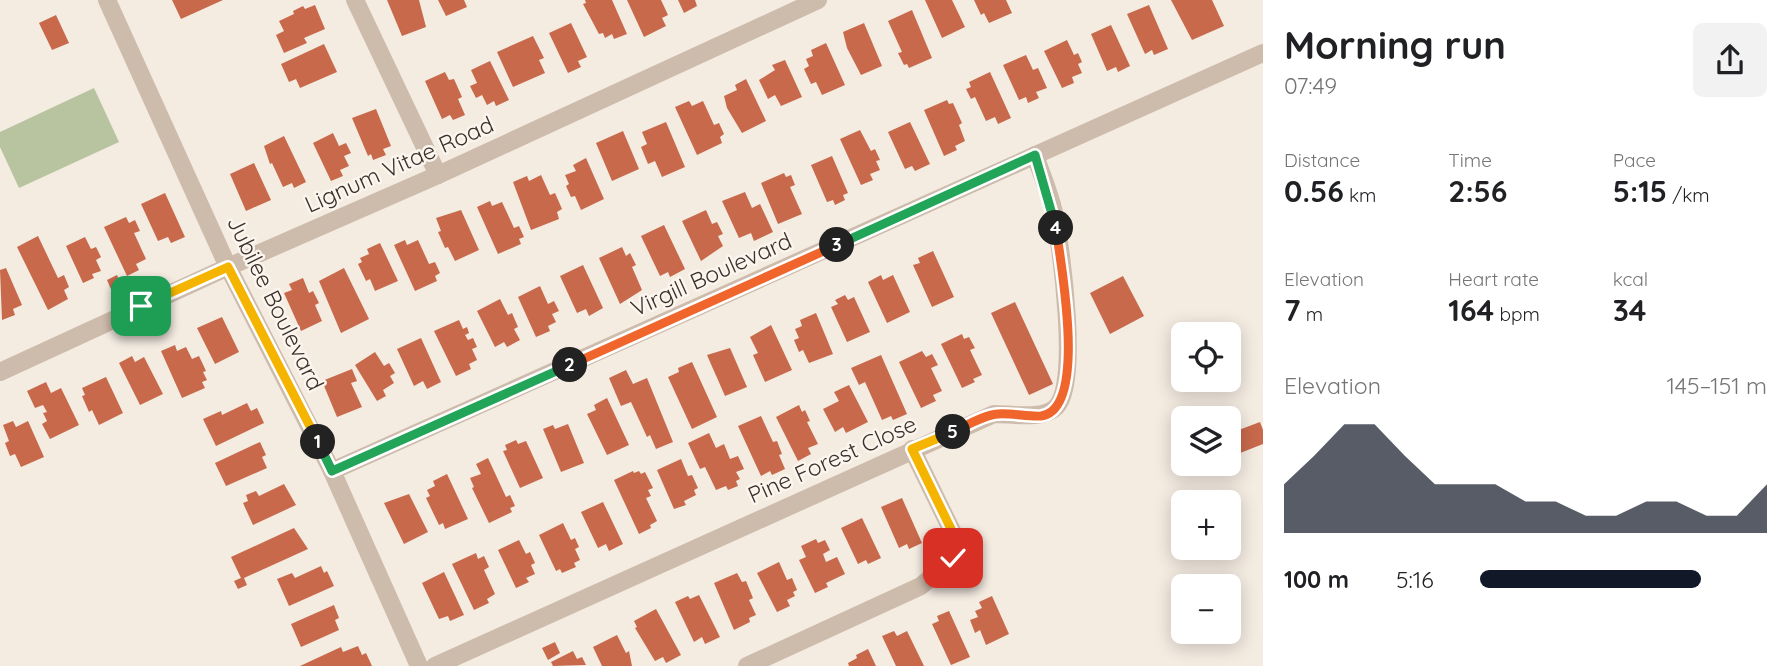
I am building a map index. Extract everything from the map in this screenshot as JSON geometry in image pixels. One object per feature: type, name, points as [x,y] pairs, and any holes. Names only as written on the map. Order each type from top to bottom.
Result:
[{"type":"street","name":"Jubilee Boulevard","points":[[107,0],[228,267],[332,471],[419,666]]},
{"type":"street","points":[[355,0],[438,175]]},
{"type":"street","name":"Lignum Vitae Road","points":[[0,372],[818,0]]},
{"type":"street","name":"Virgill Boulevard","points":[[332,471],[1263,54]]},
{"type":"street","name":"Pine Forest Close","points":[[435,666],[994,414],[1042,416],[1056,408],[1064,395],[1069,332],[1055,216],[1035,155]]},
{"type":"street","points":[[747,666],[921,586],[953,558],[953,533],[912,449]]},
{"type":"green space","points":[[94,88],[119,142],[19,188],[0,147],[0,132]]},
{"type":"building","points":[[172,0],[223,0],[181,19]]},
{"type":"building","points":[[387,0],[419,0],[426,27],[402,36]]},
{"type":"building","points":[[438,0],[464,0],[467,7],[446,16]]},
{"type":"building","points":[[585,0],[612,0],[627,34],[614,39],[612,34],[605,38],[603,33],[599,34],[583,4],[586,3]]},
{"type":"building","points":[[627,0],[661,0],[668,15],[662,18],[666,26],[644,37]]},
{"type":"building","points":[[678,0],[695,0],[697,6],[684,13]]},
{"type":"building","points":[[925,0],[952,0],[965,27],[942,38]]},
{"type":"building","points":[[974,0],[1006,0],[1012,13],[989,23],[984,13],[981,15]]},
{"type":"building","points":[[1171,0],[1212,0],[1224,26],[1192,40]]},
{"type":"building","points":[[315,5],[325,29],[304,38],[307,43],[284,53],[276,35],[284,31],[279,21],[303,6],[305,9]]},
{"type":"building","points":[[1149,5],[1168,49],[1154,55],[1152,50],[1145,54],[1127,14]]},
{"type":"building","points":[[912,10],[932,58],[909,68],[907,64],[904,65],[898,53],[902,52],[888,21]]},
{"type":"building","points":[[56,15],[69,43],[52,50],[39,23]]},
{"type":"building","points":[[571,23],[587,57],[578,61],[581,67],[568,73],[549,33]]},
{"type":"building","points":[[864,23],[882,66],[861,75],[847,48],[843,32]]},
{"type":"building","points":[[1111,25],[1130,66],[1118,72],[1116,67],[1107,71],[1091,34]]},
{"type":"building","points":[[533,36],[544,58],[539,60],[545,73],[513,87],[497,52]]},
{"type":"building","points":[[1067,40],[1074,55],[1078,53],[1082,62],[1078,64],[1082,73],[1072,77],[1074,83],[1062,88],[1044,51]]},
{"type":"building","points":[[826,43],[845,85],[822,95],[816,82],[811,84],[804,69],[809,66],[806,59],[813,56],[811,50]]},
{"type":"building","points":[[324,44],[337,72],[300,88],[296,79],[289,82],[281,64]]},
{"type":"building","points":[[1026,55],[1033,70],[1038,68],[1047,88],[1036,92],[1039,98],[1028,103],[1026,97],[1019,100],[1003,65]]},
{"type":"building","points":[[785,60],[802,97],[781,106],[775,95],[768,99],[759,80],[775,70],[772,65]]},
{"type":"building","points":[[490,61],[509,100],[496,106],[494,101],[487,105],[482,95],[476,98],[470,86],[477,83],[471,70]]},
{"type":"building","points":[[445,72],[449,80],[454,79],[462,97],[458,99],[465,115],[453,120],[450,115],[442,119],[425,81]]},
{"type":"building","points":[[990,72],[1011,118],[998,124],[995,117],[986,121],[975,97],[971,99],[966,89],[971,87],[969,82]]},
{"type":"building","points":[[746,79],[766,121],[742,133],[727,108],[724,96],[737,90],[735,85]]},
{"type":"building","points":[[947,100],[949,104],[953,103],[962,123],[959,125],[965,141],[955,146],[957,150],[944,156],[924,110]]},
{"type":"building","points":[[689,101],[692,106],[703,101],[714,125],[719,123],[724,134],[720,137],[722,143],[697,155],[675,107]]},
{"type":"building","points":[[376,109],[391,146],[383,149],[386,155],[373,160],[371,154],[368,156],[352,118]]},
{"type":"building","points":[[666,122],[685,167],[662,177],[655,161],[648,164],[641,147],[647,144],[642,132]]},
{"type":"building","points":[[910,122],[930,164],[915,171],[912,166],[905,169],[888,132]]},
{"type":"building","points":[[860,130],[871,151],[875,149],[880,160],[876,161],[880,170],[870,174],[873,180],[861,185],[840,139]]},
{"type":"building","points":[[623,131],[639,169],[612,181],[596,143]]},
{"type":"building","points":[[333,133],[339,146],[346,143],[351,153],[344,156],[349,166],[340,170],[343,176],[331,181],[313,143]]},
{"type":"building","points":[[284,136],[306,182],[294,188],[292,183],[283,187],[272,163],[270,164],[264,146]]},
{"type":"building","points":[[832,156],[848,193],[843,195],[845,200],[835,205],[833,200],[827,202],[811,165]]},
{"type":"building","points":[[586,158],[604,199],[581,210],[575,196],[571,197],[565,175],[576,171],[573,165]]},
{"type":"building","points":[[254,163],[271,200],[246,211],[230,174]]},
{"type":"building","points":[[784,173],[786,177],[791,175],[795,185],[790,187],[802,214],[778,224],[761,183]]},
{"type":"building","points":[[541,175],[550,195],[555,193],[562,209],[557,212],[559,219],[531,230],[513,182],[527,176],[529,181]]},
{"type":"building","points":[[745,192],[752,208],[760,204],[773,232],[754,241],[751,233],[739,238],[722,201]]},
{"type":"building","points":[[165,193],[185,237],[171,243],[168,237],[158,241],[141,204]]},
{"type":"building","points":[[490,201],[492,206],[502,202],[514,228],[519,226],[524,237],[519,239],[521,244],[498,254],[477,207]]},
{"type":"building","points":[[461,210],[479,250],[455,261],[448,247],[445,248],[438,232],[441,231],[436,218]]},
{"type":"building","points":[[706,210],[712,224],[717,222],[723,234],[718,236],[723,246],[701,261],[682,221]]},
{"type":"building","points":[[126,217],[129,223],[135,220],[140,231],[134,233],[146,259],[136,264],[139,270],[127,276],[104,227]]},
{"type":"building","points":[[664,225],[685,269],[670,277],[668,272],[660,276],[641,236]]},
{"type":"building","points":[[38,236],[58,278],[64,275],[69,287],[64,290],[68,299],[48,310],[17,247]]},
{"type":"building","points":[[85,237],[91,249],[96,247],[101,257],[96,260],[101,271],[92,274],[94,278],[83,283],[66,246]]},
{"type":"building","points":[[405,240],[407,245],[418,240],[429,264],[435,262],[440,273],[435,276],[437,281],[415,291],[394,245]]},
{"type":"building","points":[[380,243],[398,281],[375,291],[370,279],[366,281],[358,264],[362,262],[360,258],[369,254],[367,249]]},
{"type":"building","points":[[622,247],[626,256],[630,253],[636,265],[632,267],[642,290],[620,304],[599,258]]},
{"type":"building","points":[[933,251],[954,297],[932,307],[913,265],[920,263],[918,258]]},
{"type":"building","points":[[583,265],[603,308],[589,316],[586,309],[577,313],[560,276]]},
{"type":"building","points":[[6,268],[22,305],[13,309],[15,315],[2,320],[0,270]]},
{"type":"building","points":[[344,268],[369,319],[341,333],[319,281]]},
{"type":"building","points":[[117,275],[124,290],[113,294],[107,280]]},
{"type":"building","points":[[881,275],[883,280],[893,275],[910,312],[887,323],[868,282]]},
{"type":"building","points":[[1123,276],[1144,316],[1110,334],[1090,293]]},
{"type":"building","points":[[303,278],[309,293],[313,291],[319,303],[315,305],[322,321],[301,331],[284,293],[292,290],[289,284]]},
{"type":"building","points":[[540,286],[548,304],[554,301],[559,311],[552,314],[556,322],[548,326],[550,331],[536,337],[518,297]]},
{"type":"building","points":[[845,295],[848,300],[854,297],[870,332],[847,342],[831,307],[838,304],[835,300]]},
{"type":"building","points":[[500,299],[508,315],[512,313],[518,327],[514,329],[520,340],[507,347],[504,342],[495,347],[477,311]]},
{"type":"building","points":[[1015,302],[1053,384],[1029,395],[991,313]]},
{"type":"building","points":[[816,313],[833,354],[809,363],[803,350],[799,352],[794,340],[799,338],[795,329],[802,326],[800,320]]},
{"type":"building","points":[[222,317],[239,352],[215,364],[197,328]]},
{"type":"building","points":[[459,320],[463,329],[467,327],[469,333],[465,335],[468,340],[473,338],[477,347],[472,349],[477,360],[469,364],[471,369],[456,376],[434,331]]},
{"type":"building","points":[[771,325],[792,370],[765,382],[753,355],[758,353],[750,337]]},
{"type":"building","points":[[962,334],[964,339],[969,337],[975,348],[970,350],[982,375],[962,388],[941,344]]},
{"type":"building","points":[[421,338],[441,382],[427,389],[423,381],[414,386],[397,349]]},
{"type":"building","points":[[175,345],[177,351],[186,347],[192,359],[199,356],[206,371],[203,372],[207,380],[202,382],[205,388],[182,398],[161,351]]},
{"type":"building","points":[[730,348],[747,387],[725,396],[707,355]]},
{"type":"building","points":[[922,351],[926,357],[932,354],[938,365],[931,368],[942,391],[933,395],[936,401],[921,408],[899,362]]},
{"type":"building","points":[[375,352],[384,366],[389,363],[395,373],[390,376],[394,383],[383,390],[386,396],[377,401],[355,365]]},
{"type":"building","points":[[881,355],[907,414],[893,420],[891,416],[882,420],[865,382],[859,385],[851,368]]},
{"type":"building","points":[[132,356],[135,362],[144,357],[163,394],[140,405],[119,363]]},
{"type":"building","points":[[692,362],[717,417],[692,429],[668,377],[679,372],[678,368]]},
{"type":"building","points":[[352,369],[357,381],[351,383],[362,407],[337,417],[322,381]]},
{"type":"building","points":[[626,370],[633,384],[647,378],[673,442],[656,449],[650,435],[647,437],[631,402],[621,406],[609,378]]},
{"type":"building","points":[[106,377],[123,413],[99,425],[92,410],[89,412],[82,396],[85,395],[82,388]]},
{"type":"building","points":[[46,382],[51,393],[61,388],[79,425],[50,439],[42,424],[47,421],[43,413],[47,412],[43,405],[35,408],[27,391]]},
{"type":"building","points":[[849,385],[868,422],[846,433],[843,427],[835,432],[823,409],[839,401],[834,392]]},
{"type":"building","points":[[607,398],[629,445],[607,455],[587,414],[596,410],[594,405]]},
{"type":"building","points":[[247,403],[251,411],[257,408],[264,423],[216,446],[203,419],[221,411],[222,415]]},
{"type":"building","points":[[799,405],[802,412],[805,410],[810,421],[807,422],[818,444],[808,448],[811,454],[798,461],[776,417]]},
{"type":"building","points":[[761,416],[773,442],[777,441],[785,469],[772,475],[770,471],[761,476],[738,426]]},
{"type":"building","points":[[13,421],[16,427],[28,421],[44,457],[21,467],[15,454],[10,456],[5,443],[9,441],[3,425]]},
{"type":"building","points":[[1260,422],[1263,444],[1241,453],[1241,429]]},
{"type":"building","points":[[568,424],[584,463],[561,472],[543,429],[553,425],[555,429]]},
{"type":"building","points":[[709,433],[716,448],[724,444],[730,459],[738,456],[744,469],[736,472],[740,479],[736,481],[738,486],[728,490],[726,486],[716,490],[705,467],[700,469],[688,443]]},
{"type":"building","points":[[516,440],[518,444],[526,441],[543,478],[520,488],[503,451],[507,450],[505,445]]},
{"type":"building","points":[[260,442],[266,455],[262,457],[267,468],[226,486],[215,463]]},
{"type":"building","points":[[488,458],[506,497],[510,495],[515,506],[510,508],[512,512],[489,523],[470,478],[481,474],[476,464]]},
{"type":"building","points":[[681,459],[688,476],[692,475],[698,488],[694,490],[696,495],[684,501],[686,505],[674,509],[657,470]]},
{"type":"building","points":[[639,471],[641,474],[645,472],[653,488],[648,490],[651,496],[646,498],[657,521],[650,525],[651,528],[639,534],[614,480]]},
{"type":"building","points":[[447,474],[468,519],[445,529],[443,523],[439,525],[426,498],[430,496],[427,490],[435,486],[433,481]]},
{"type":"building","points":[[284,484],[296,505],[253,525],[243,503],[248,501],[246,495],[256,491],[259,496]]},
{"type":"building","points":[[409,494],[428,532],[404,544],[384,503]]},
{"type":"building","points":[[902,498],[922,543],[909,549],[907,544],[899,548],[881,507]]},
{"type":"building","points":[[603,502],[623,544],[609,551],[606,544],[598,548],[581,512]]},
{"type":"building","points":[[862,518],[881,558],[868,564],[866,560],[858,564],[841,528]]},
{"type":"building","points":[[563,523],[571,540],[575,538],[579,547],[575,549],[580,560],[574,563],[576,567],[562,573],[560,569],[556,571],[539,535]]},
{"type":"building","points":[[294,528],[308,549],[244,578],[247,585],[238,589],[234,581],[241,578],[231,557]]},
{"type":"building","points":[[816,539],[818,543],[825,540],[830,550],[823,554],[826,562],[837,557],[845,574],[826,583],[828,587],[815,593],[799,560],[806,557],[801,546]]},
{"type":"building","points":[[519,540],[526,554],[530,552],[535,563],[531,565],[535,574],[526,578],[529,582],[516,588],[498,550]]},
{"type":"building","points":[[476,553],[478,559],[484,556],[489,567],[484,570],[495,594],[487,599],[489,603],[474,610],[452,564]]},
{"type":"building","points":[[779,562],[787,580],[792,578],[797,590],[793,592],[795,596],[787,600],[790,606],[777,612],[757,573]]},
{"type":"building","points":[[321,566],[324,573],[327,571],[334,586],[289,606],[277,579],[292,573],[295,578]]},
{"type":"building","points":[[444,572],[464,615],[450,621],[448,616],[439,619],[422,583]]},
{"type":"building","points":[[737,573],[742,582],[746,581],[753,598],[749,600],[756,615],[749,618],[750,622],[734,630],[714,583]]},
{"type":"building","points":[[699,595],[720,637],[705,644],[702,637],[694,642],[675,602],[688,596],[690,599]]},
{"type":"building","points":[[992,596],[1009,634],[986,645],[980,630],[975,633],[970,620],[978,617],[975,611],[982,608],[979,602]]},
{"type":"building","points":[[334,605],[339,618],[335,620],[339,630],[301,647],[291,624]]},
{"type":"building","points":[[656,609],[681,655],[666,663],[663,657],[655,661],[635,628],[637,627],[634,621]]},
{"type":"building","points":[[949,611],[970,657],[951,665],[932,624],[939,621],[937,616]]},
{"type":"building","points":[[894,631],[897,636],[907,631],[924,666],[896,666],[882,636]]},
{"type":"building","points":[[617,635],[626,653],[629,651],[632,666],[602,666],[593,647]]},
{"type":"building","points":[[555,642],[560,653],[548,660],[542,648]]},
{"type":"building","points":[[358,646],[362,655],[366,653],[372,666],[300,666],[341,647],[343,652]]},
{"type":"building","points":[[868,649],[876,666],[849,666],[848,663],[857,658],[856,655]]},
{"type":"building","points":[[573,651],[577,659],[582,657],[586,665],[553,666],[551,662]]},
{"type":"route","points":[[141,306],[228,267],[332,471],[1035,155],[1055,216],[1069,332],[1064,395],[1056,408],[1042,416],[994,414],[912,449],[953,533],[953,558]]}]
